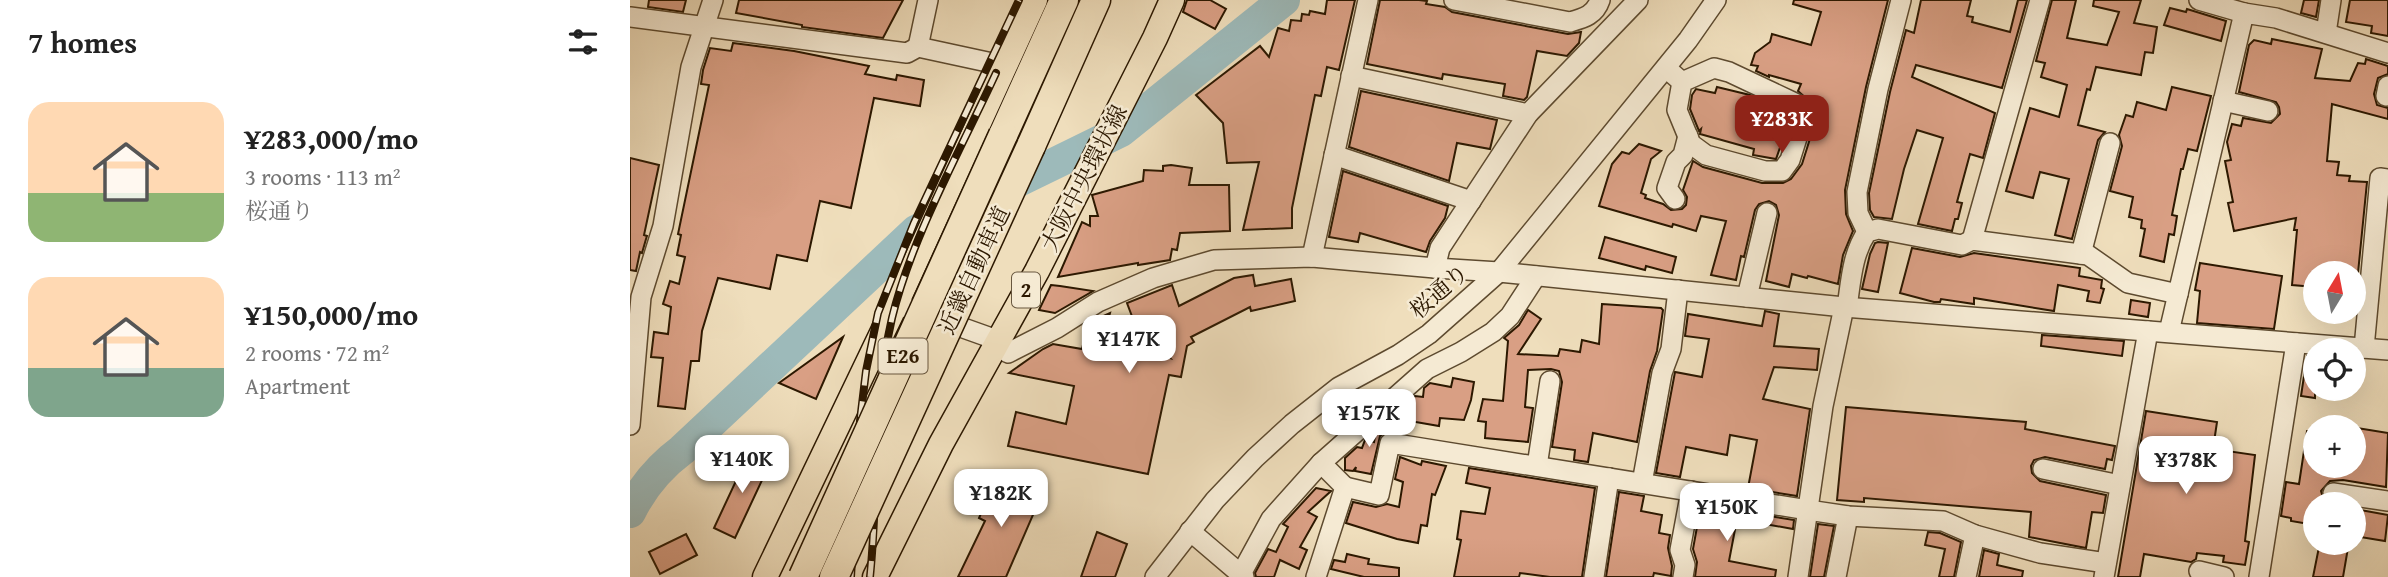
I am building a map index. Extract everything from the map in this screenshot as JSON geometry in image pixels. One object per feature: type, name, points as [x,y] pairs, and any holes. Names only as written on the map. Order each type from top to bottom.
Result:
[{"type":"highway","name":"近畿自動車道","points":[[803,577],[1064,0]]},
{"type":"highway","name":"近畿自動車道","points":[[834,577],[1096,0]]},
{"type":"main road","points":[[765,577],[896,304],[1035,0]]},
{"type":"main road","name":"大阪中央環状線","points":[[875,577],[941,444],[1043,259],[1149,51],[1172,0]]},
{"type":"street","points":[[630,425],[642,297],[663,226],[691,68],[713,0]]},
{"type":"street","points":[[918,47],[928,0]]},
{"type":"street","points":[[1312,257],[1368,0]]},
{"type":"street","points":[[1454,0],[1570,22],[1588,17],[1598,7],[1600,0]]},
{"type":"street","points":[[1435,268],[1440,248],[1528,114],[1638,0]]},
{"type":"street","name":"桜通り","points":[[1155,577],[1215,500],[1292,424],[1339,387],[1398,355],[1429,334],[1499,272],[1666,68],[1716,0]]},
{"type":"street","points":[[1867,232],[1858,213],[1857,192],[1875,102],[1901,0]]},
{"type":"street","points":[[1972,240],[2040,0]]},
{"type":"street","points":[[2199,0],[2219,3],[2244,13],[2276,18],[2388,53]]},
{"type":"street","points":[[2326,33],[2331,0]]},
{"type":"street","points":[[2169,332],[2244,13]]},
{"type":"street","points":[[630,17],[907,53],[918,47],[1006,66]]},
{"type":"street","points":[[1666,68],[1682,82]]},
{"type":"street","points":[[1714,68],[1729,72],[1797,104],[1802,122],[1790,160],[1782,171],[1765,170],[1706,155],[1691,144],[1677,110],[1682,82],[1714,68]]},
{"type":"street","points":[[1351,76],[1528,114]]},
{"type":"street","points":[[2223,101],[2268,111]]},
{"type":"street","points":[[1675,199],[1667,188],[1676,162],[1683,155],[1688,136]]},
{"type":"street","points":[[2081,254],[2110,143]]},
{"type":"street","points":[[1334,155],[1471,201]]},
{"type":"street","points":[[2365,338],[2380,178],[2388,179]]},
{"type":"street","points":[[1747,297],[1767,212]]},
{"type":"street","points":[[1798,577],[1823,406],[1854,259],[1867,232],[1878,229],[1962,245],[1972,240],[2088,255],[2128,283],[2178,294]]},
{"type":"street","points":[[896,304],[997,340],[1008,353],[1057,328],[1098,302],[1153,278],[1214,260],[1312,257],[1499,272],[1845,307],[2303,344]]},
{"type":"street","points":[[1191,531],[1242,576],[1271,519],[1321,463],[1427,369],[1493,332],[1510,316],[1536,276]]},
{"type":"street","points":[[1642,483],[1662,373],[1671,349],[1678,290]]},
{"type":"street","points":[[1321,463],[1345,487],[1379,495],[1390,443],[1848,516],[1943,521],[1975,535],[2105,570],[2148,331]]},
{"type":"street","points":[[2259,577],[2296,343]]},
{"type":"street","points":[[2366,348],[2388,350]]},
{"type":"street","points":[[1537,466],[1550,381]]},
{"type":"street","points":[[2043,470],[2120,485]]},
{"type":"street","points":[[1594,577],[1609,478]]},
{"type":"street","points":[[1316,577],[1345,487]]},
{"type":"street","points":[[1683,577],[1685,565],[1680,550],[1691,491]]},
{"type":"street","points":[[2366,498],[2388,501]]},
{"type":"street","points":[[1836,577],[1848,516]]},
{"type":"street","points":[[1966,577],[1975,535]]},
{"type":"street","points":[[2199,571],[2224,577]]},
{"type":"building","points":[[649,0],[686,0],[683,12],[648,7]]},
{"type":"building","points":[[739,0],[903,0],[883,38],[802,27],[736,13]]},
{"type":"building","points":[[1187,0],[1210,0],[1226,9],[1215,29],[1183,12]]},
{"type":"building","points":[[1327,0],[1355,0],[1339,70],[1327,67],[1321,96],[1315,95],[1292,208],[1292,228],[1243,230],[1259,162],[1227,163],[1223,123],[1196,95],[1260,46],[1269,57],[1278,28],[1289,31],[1291,20],[1301,21],[1302,14],[1309,15],[1310,11],[1325,14]]},
{"type":"building","points":[[1380,0],[1427,1],[1426,4],[1445,7],[1452,12],[1568,34],[1581,32],[1579,43],[1567,56],[1537,51],[1527,97],[1524,100],[1503,96],[1505,84],[1443,74],[1442,79],[1367,64]]},
{"type":"building","points":[[1794,0],[1888,0],[1866,87],[1845,190],[1846,214],[1853,231],[1843,255],[1838,284],[1792,274],[1789,287],[1766,281],[1779,215],[1776,205],[1769,201],[1759,204],[1755,210],[1736,280],[1711,275],[1726,221],[1701,216],[1696,231],[1673,224],[1672,227],[1599,206],[1612,164],[1622,152],[1629,154],[1639,144],[1661,151],[1651,159],[1641,193],[1646,195],[1645,198],[1671,210],[1682,209],[1686,205],[1687,197],[1683,190],[1693,161],[1703,167],[1762,183],[1783,183],[1791,179],[1802,164],[1814,126],[1809,101],[1798,91],[1801,84],[1769,77],[1756,71],[1758,66],[1751,65],[1755,53],[1770,42],[1772,34],[1811,45],[1821,12],[1793,4]]},
{"type":"building","points":[[1921,0],[1971,0],[1967,16],[1973,17],[1972,22],[2010,32],[2018,0],[2027,0],[2002,88],[1916,65],[1912,77],[1995,113],[1983,158],[1970,154],[1957,202],[1962,203],[1952,231],[1918,224],[1943,138],[1917,130],[1892,219],[1874,217],[1870,210],[1869,193],[1890,92],[1906,30],[1914,33]]},
{"type":"building","points":[[2052,0],[2076,0],[2067,38],[2107,45],[2119,12],[2093,6],[2094,0],[2141,0],[2134,23],[2157,27],[2153,53],[2145,52],[2141,75],[2096,67],[2090,90],[2087,89],[2078,125],[2105,132],[2098,140],[2072,239],[2055,235],[2069,179],[2040,172],[2033,198],[2006,191],[2030,108],[2059,117],[2067,85],[2041,77],[2045,63],[2036,61]]},
{"type":"building","points":[[2304,0],[2319,0],[2316,17],[2301,13]]},
{"type":"building","points":[[2350,0],[2388,0],[2388,36],[2371,33],[2372,26],[2346,22]]},
{"type":"building","points":[[2170,8],[2186,12],[2187,9],[2226,21],[2221,41],[2164,25]]},
{"type":"building","points":[[2272,39],[2322,49],[2315,78],[2350,81],[2358,63],[2365,64],[2366,59],[2388,66],[2388,74],[2378,78],[2374,94],[2377,105],[2388,108],[2388,119],[2332,104],[2327,161],[2339,162],[2337,175],[2350,176],[2349,181],[2367,182],[2359,261],[2303,261],[2303,286],[2292,285],[2296,218],[2234,231],[2228,203],[2233,202],[2225,161],[2231,160],[2227,142],[2232,124],[2241,126],[2243,118],[2271,123],[2280,114],[2276,102],[2239,92],[2249,45],[2254,40],[2271,44]]},
{"type":"building","points":[[733,43],[794,51],[869,66],[865,74],[896,80],[897,75],[924,80],[920,106],[874,98],[851,208],[820,201],[807,261],[777,255],[770,289],[718,278],[702,331],[699,361],[691,361],[685,409],[658,406],[663,358],[651,357],[654,332],[668,334],[671,307],[663,304],[670,281],[679,284],[685,257],[677,255],[681,235],[678,234],[709,85],[701,84],[703,70],[710,48],[731,51]]},
{"type":"building","points":[[1717,87],[1750,95],[1787,113],[1789,122],[1776,159],[1753,155],[1754,149],[1700,134],[1701,129],[1699,131],[1690,109],[1692,95],[1696,89],[1715,93]]},
{"type":"building","points":[[2172,87],[2211,96],[2197,151],[2188,149],[2181,169],[2172,215],[2177,216],[2174,235],[2169,234],[2164,262],[2140,256],[2145,229],[2141,228],[2142,220],[2129,217],[2133,197],[2110,191],[2122,146],[2119,135],[2126,115],[2133,117],[2137,102],[2166,110]]},
{"type":"building","points":[[1361,91],[1497,120],[1490,149],[1457,143],[1449,181],[1349,147]]},
{"type":"building","points":[[630,158],[659,165],[644,235],[647,236],[636,271],[630,270]]},
{"type":"building","points":[[1163,166],[1192,168],[1189,185],[1229,185],[1230,231],[1180,233],[1177,250],[1172,249],[1170,260],[1058,277],[1082,222],[1090,226],[1090,216],[1098,216],[1092,195],[1143,181],[1144,170],[1163,171]]},
{"type":"building","points":[[1343,171],[1448,206],[1445,218],[1426,252],[1360,233],[1358,242],[1329,237]]},
{"type":"building","points":[[1605,237],[1676,257],[1672,273],[1646,266],[1645,270],[1599,258]]},
{"type":"building","points":[[1878,242],[1888,243],[1878,292],[1862,289],[1870,254]]},
{"type":"building","points":[[1912,248],[1960,257],[1974,253],[2080,268],[2079,276],[2102,280],[2101,288],[2104,289],[2100,303],[2087,301],[2089,291],[2058,285],[2054,311],[1974,298],[1974,304],[1941,299],[1940,302],[1934,302],[1900,293]]},
{"type":"building","points":[[2200,263],[2282,276],[2274,329],[2197,323],[2200,291],[2195,290]]},
{"type":"building","points":[[1253,275],[1255,286],[1291,279],[1295,301],[1251,311],[1250,307],[1191,337],[1194,342],[1187,346],[1181,377],[1169,375],[1148,474],[1008,446],[1016,412],[1066,424],[1074,386],[1009,373],[1043,349],[1053,344],[1082,349],[1088,323],[1110,313],[1103,339],[1170,358],[1133,319],[1127,303],[1172,285],[1179,306],[1234,278]]},
{"type":"building","points":[[1051,285],[1093,291],[1055,313],[1039,310]]},
{"type":"building","points":[[2131,300],[2150,303],[2148,317],[2129,314]]},
{"type":"building","points":[[1602,304],[1663,310],[1637,442],[1593,433],[1588,462],[1574,460],[1575,450],[1552,447],[1562,382],[1559,371],[1551,369],[1528,370],[1525,407],[1533,408],[1528,442],[1485,438],[1486,422],[1478,421],[1483,399],[1503,401],[1508,341],[1504,338],[1519,325],[1528,310],[1541,319],[1518,354],[1558,356],[1560,349],[1580,352],[1582,340],[1599,344]]},
{"type":"building","points":[[1765,311],[1779,314],[1774,346],[1819,349],[1817,370],[1774,367],[1763,399],[1810,409],[1797,496],[1748,488],[1757,440],[1730,435],[1727,455],[1686,447],[1680,477],[1656,473],[1675,372],[1702,377],[1709,339],[1685,336],[1688,314],[1762,326]]},
{"type":"building","points":[[2042,335],[2124,341],[2122,356],[2041,346]]},
{"type":"building","points":[[843,337],[816,399],[779,383]]},
{"type":"building","points":[[1453,378],[1474,382],[1464,420],[1440,418],[1439,426],[1404,420],[1407,403],[1415,396],[1423,397],[1424,388],[1430,383],[1451,387]]},
{"type":"building","points":[[1846,407],[2026,422],[2025,429],[2115,446],[2112,460],[2107,459],[2105,469],[2045,457],[2034,460],[2031,466],[2032,473],[2040,481],[2106,495],[2103,513],[2092,512],[2086,548],[2029,537],[2031,512],[1864,498],[1864,502],[1837,500]]},
{"type":"building","points":[[2146,411],[2217,422],[2213,449],[2255,455],[2245,541],[2249,542],[2245,565],[2223,562],[2224,556],[2197,553],[2196,559],[2191,562],[2144,554],[2140,577],[2118,577]]},
{"type":"building","points":[[1395,414],[1400,415],[1396,432],[1386,431],[1380,436],[1371,474],[1355,471],[1356,467],[1353,471],[1345,470],[1345,458],[1357,447],[1362,448],[1365,440],[1374,442],[1376,430]]},
{"type":"building","points":[[2366,429],[2388,433],[2386,487],[2343,480],[2330,481],[2321,492],[2303,492],[2303,523],[2281,516],[2286,482],[2299,484],[2303,458],[2303,478],[2366,478]]},
{"type":"building","points":[[749,453],[770,463],[735,538],[714,528]]},
{"type":"building","points":[[1400,457],[1421,465],[1422,461],[1446,466],[1435,495],[1432,494],[1427,526],[1421,525],[1418,543],[1346,523],[1353,502],[1376,507],[1387,504],[1399,507],[1403,482],[1395,479]]},
{"type":"building","points":[[1469,468],[1595,488],[1582,577],[1520,573],[1519,577],[1454,577],[1461,540],[1457,539],[1461,511],[1485,514],[1490,488],[1466,483]]},
{"type":"building","points":[[998,475],[1042,494],[1006,577],[958,577],[985,521],[979,518]]},
{"type":"building","points":[[1316,488],[1331,491],[1308,512],[1317,517],[1300,547],[1307,550],[1299,569],[1280,560],[1274,577],[1256,577],[1255,573],[1268,549],[1276,552],[1288,527],[1283,524]]},
{"type":"building","points":[[1619,492],[1644,496],[1641,511],[1662,515],[1659,533],[1670,535],[1668,548],[1671,576],[1654,573],[1653,577],[1606,577]]},
{"type":"building","points":[[1701,505],[1794,520],[1793,529],[1737,519],[1729,561],[1776,570],[1775,577],[1695,577],[1697,562],[1693,549]]},
{"type":"building","points":[[2366,511],[2388,515],[2385,541],[2366,538]]},
{"type":"building","points":[[1818,524],[1834,526],[1824,577],[1810,577]]},
{"type":"building","points":[[1097,532],[1127,544],[1115,577],[1081,577]]},
{"type":"building","points":[[1928,532],[1940,533],[1961,542],[1954,577],[1939,577],[1945,549],[1925,545]]},
{"type":"building","points":[[686,534],[697,555],[660,574],[649,552]]},
{"type":"building","points":[[1984,550],[1999,554],[1997,565],[2023,571],[2022,577],[1979,577]]},
{"type":"building","points":[[1347,554],[1369,559],[1368,564],[1399,568],[1399,577],[1364,577],[1331,569],[1334,560],[1345,562]]},
{"type":"building","points":[[2317,555],[2347,555],[2343,577],[2313,577]]},
{"type":"waterway","points":[[630,512],[646,485],[666,463],[916,231],[1121,131],[1284,0]]},
{"type":"railway","points":[[851,577],[860,421],[866,371],[878,313],[914,223],[1019,0]]},
{"type":"railway","points":[[870,577],[881,383],[892,318],[924,224],[996,73]]}]
